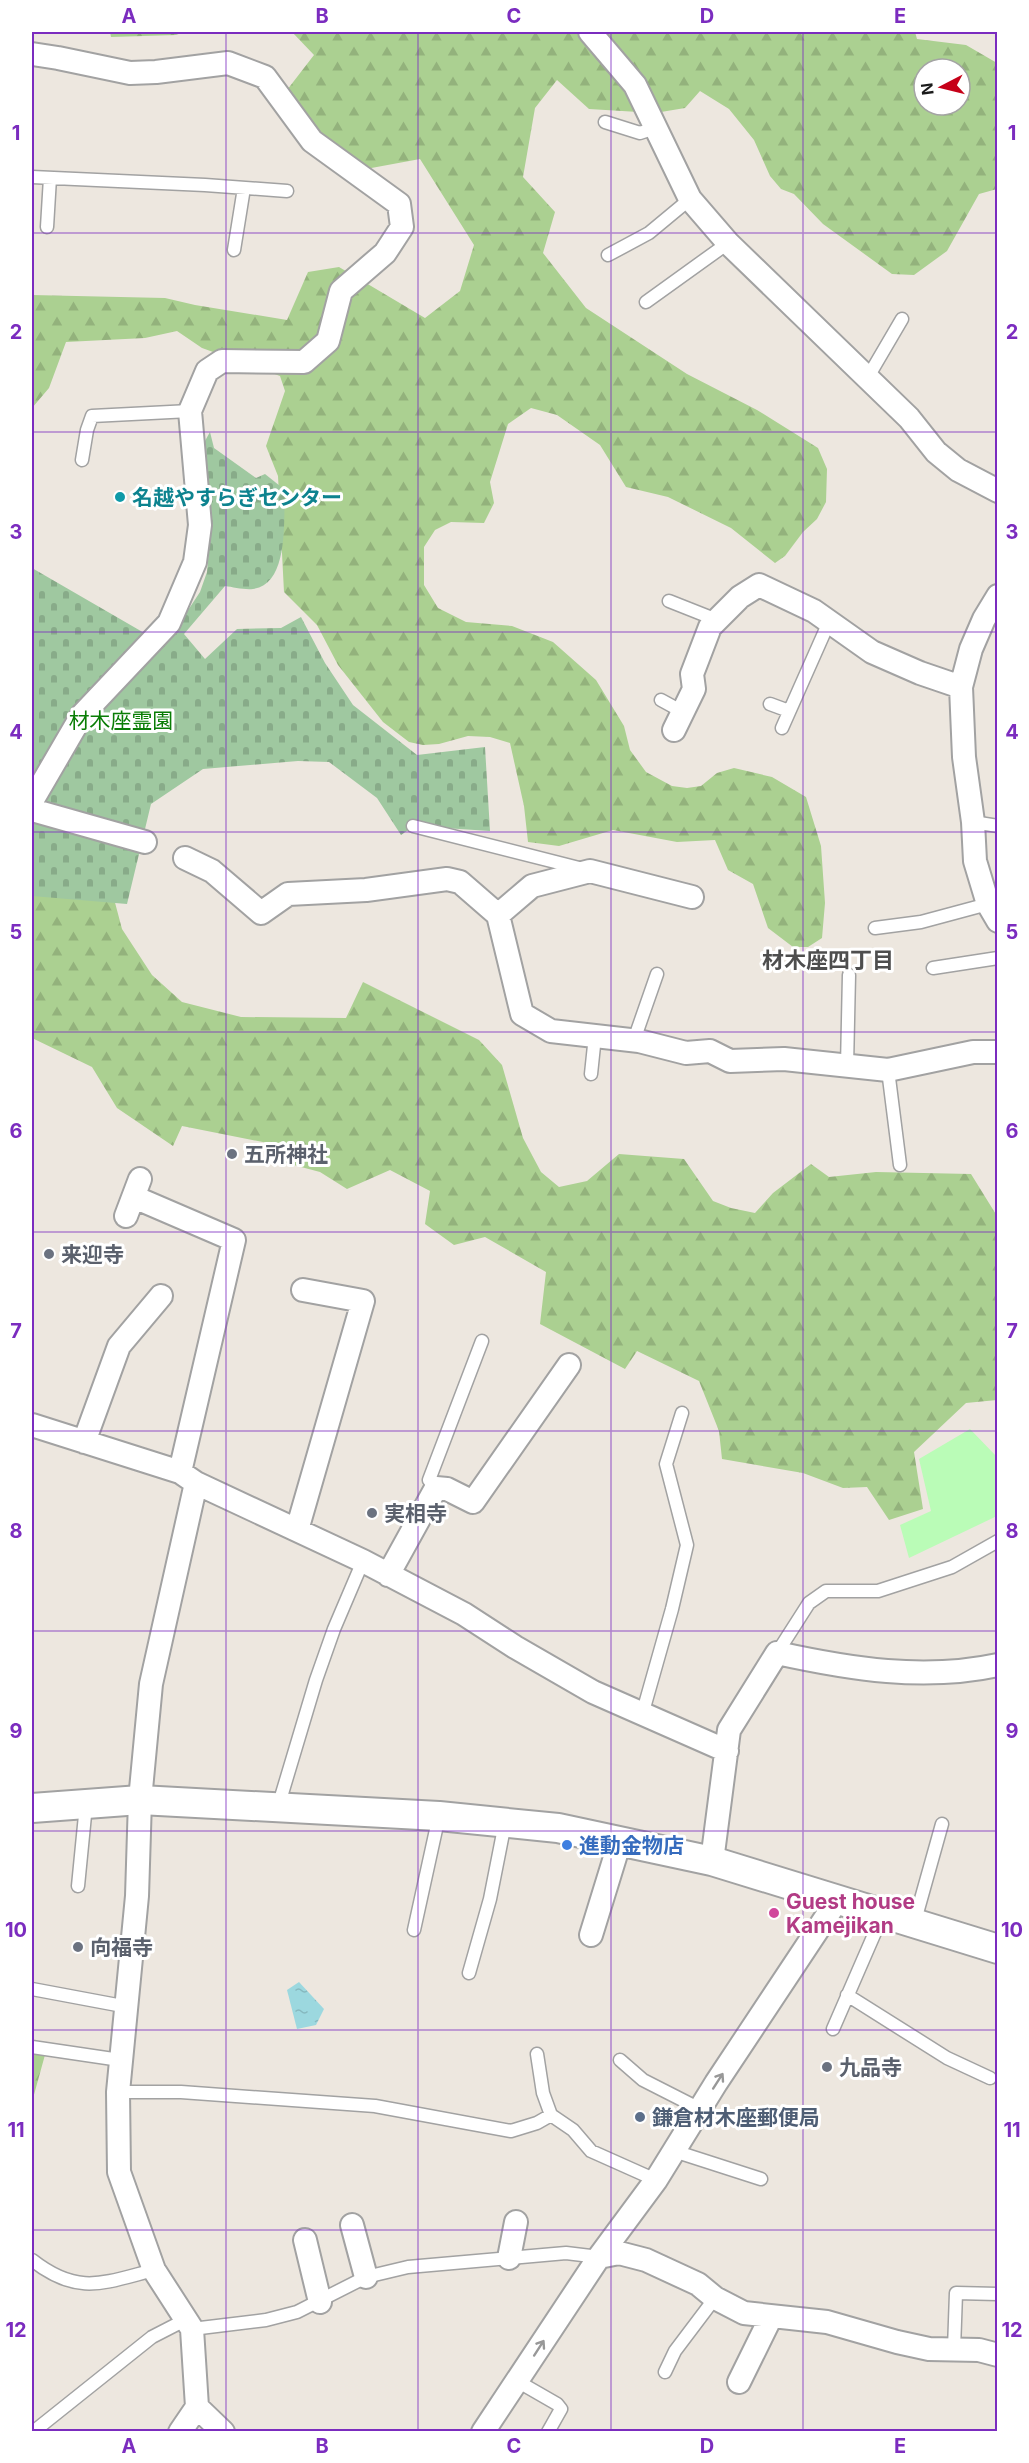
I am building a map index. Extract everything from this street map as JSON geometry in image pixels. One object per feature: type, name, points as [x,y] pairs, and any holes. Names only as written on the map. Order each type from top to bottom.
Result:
[{"type":"street","points":[[590,32],[635,85],[690,200],[728,243],[909,418],[936,452],[958,470],[998,491]]},
{"type":"street","points":[[32,54],[130,73],[228,63],[265,77],[312,141],[399,204],[402,227],[385,253],[342,291],[328,341],[304,362],[222,361],[207,371],[190,411],[200,525],[195,562],[169,623],[82,715],[32,801]]},
{"type":"street","points":[[679,721],[694,689],[692,674],[710,627],[740,597],[759,585],[814,611],[872,652],[920,673],[961,687]]},
{"type":"street","points":[[993,913],[975,861],[973,822],[964,757],[961,687],[971,649],[984,619],[998,596]]},
{"type":"street","points":[[32,810],[145,842]]},
{"type":"street","points":[[185,858],[212,871],[261,913],[288,894],[366,890],[447,879],[459,882],[498,915],[522,1014],[551,1030],[634,1040],[686,1053],[710,1051],[730,1061],[784,1059],[888,1070],[973,1052],[998,1052]]},
{"type":"street","points":[[498,915],[532,886],[590,871],[692,897]]},
{"type":"street","points":[[133,1197],[234,1240],[150,1684],[140,1800],[137,1896],[118,2092],[118,2172],[154,2270],[190,2324],[197,2408],[180,2432]]},
{"type":"street","points":[[297,1530],[363,1300],[303,1290]]},
{"type":"street","points":[[84,1442],[119,1346],[161,1296]]},
{"type":"street","points":[[388,1575],[436,1488],[447,1489],[473,1502],[569,1365]]},
{"type":"street","points":[[32,1425],[188,1478],[363,1561],[464,1614],[515,1647],[593,1692],[727,1751]]},
{"type":"street","points":[[712,1862],[729,1730],[777,1653],[829,1664],[919,1673],[969,1671],[998,1665]]},
{"type":"street","points":[[32,1808],[140,1800],[439,1816],[558,1828],[712,1862],[998,1949]]},
{"type":"street","points":[[591,1935],[620,1841]]},
{"type":"street","points":[[483,2432],[599,2257],[656,2180],[838,1899]]},
{"type":"street","points":[[509,2258],[516,2222]]},
{"type":"street","points":[[352,2224],[366,2277]]},
{"type":"street","points":[[305,2240],[320,2302]]},
{"type":"street","points":[[599,2257],[619,2253],[646,2260],[698,2284],[715,2298],[744,2313],[827,2322],[918,2347],[998,2355]]},
{"type":"street","points":[[740,2382],[771,2317]]},
{"type":"street","points":[[197,2408],[223,2432]]},
{"type":"lane","points":[[605,122],[640,133],[655,128]]},
{"type":"lane","points":[[32,177],[286,191]]},
{"type":"lane","points":[[47,227],[50,178]]},
{"type":"lane","points":[[234,250],[244,188]]},
{"type":"lane","points":[[608,255],[649,233],[690,200]]},
{"type":"lane","points":[[646,302],[728,243]]},
{"type":"lane","points":[[867,377],[902,319]]},
{"type":"lane","points":[[82,460],[92,416],[190,411]]},
{"type":"lane","points":[[669,602],[717,620]]},
{"type":"lane","points":[[782,728],[829,622]]},
{"type":"lane","points":[[662,700],[679,721]]},
{"type":"lane","points":[[770,704],[789,711]]},
{"type":"lane","points":[[973,822],[998,826]]},
{"type":"lane","points":[[413,826],[590,871]]},
{"type":"lane","points":[[875,928],[993,913]]},
{"type":"lane","points":[[933,968],[998,958]]},
{"type":"lane","points":[[634,1040],[657,974]]},
{"type":"lane","points":[[847,1066],[849,975]]},
{"type":"lane","points":[[591,1074],[595,1036]]},
{"type":"lane","points":[[888,1070],[900,1165]]},
{"type":"lane","points":[[436,1488],[429,1480],[482,1341]]},
{"type":"lane","points":[[642,1715],[672,1609],[687,1545],[666,1464],[682,1413]]},
{"type":"lane","points":[[777,1653],[809,1603],[826,1591],[878,1591],[952,1567],[998,1541]]},
{"type":"lane","points":[[278,1807],[316,1680],[334,1629],[363,1561]]},
{"type":"lane","points":[[78,1886],[86,1804]]},
{"type":"lane","points":[[414,1930],[439,1816]]},
{"type":"lane","points":[[469,1973],[490,1899],[506,1821]]},
{"type":"lane","points":[[914,1924],[942,1824]]},
{"type":"lane","points":[[833,2029],[883,1914]]},
{"type":"lane","points":[[32,1989],[128,2007]]},
{"type":"lane","points":[[847,1995],[947,2058],[990,2078]]},
{"type":"lane","points":[[32,2047],[120,2060]]},
{"type":"lane","points":[[537,2054],[543,2093],[551,2115],[573,2130],[591,2151],[656,2180]]},
{"type":"lane","points":[[620,2060],[643,2080],[700,2109]]},
{"type":"lane","points":[[118,2092],[193,2093],[375,2106],[511,2131],[537,2123],[551,2115]]},
{"type":"lane","points":[[674,2151],[761,2179]]},
{"type":"lane","points":[[33,2432],[152,2337],[190,2324],[266,2320],[297,2312],[366,2277],[408,2267],[566,2253],[599,2257]]},
{"type":"lane","points":[[32,2260],[49,2273],[68,2281],[92,2285],[154,2270]]},
{"type":"lane","points":[[954,2349],[956,2293],[998,2294]]},
{"type":"lane","points":[[665,2372],[675,2350],[715,2298]]},
{"type":"lane","points":[[517,2381],[557,2404],[561,2409],[548,2432]]},
{"type":"green space","points":[[110,32],[184,32],[176,35],[111,37]]},
{"type":"green space","points":[[292,32],[915,32],[917,39],[966,45],[997,63],[997,189],[979,194],[947,251],[914,275],[892,274],[823,224],[794,194],[781,189],[770,176],[754,140],[729,109],[700,91],[685,108],[655,113],[589,109],[557,80],[535,108],[523,177],[555,212],[543,253],[586,308],[687,374],[757,410],[818,448],[827,469],[826,502],[817,519],[803,532],[785,556],[775,563],[731,528],[668,497],[626,487],[600,445],[557,415],[531,408],[508,424],[490,482],[494,503],[484,523],[451,522],[435,530],[424,547],[424,585],[438,608],[466,622],[512,626],[553,642],[596,680],[624,726],[630,750],[646,772],[672,786],[687,788],[701,786],[717,773],[734,768],[772,777],[806,797],[821,846],[825,903],[822,938],[808,947],[793,947],[768,928],[753,884],[728,870],[715,840],[677,842],[613,830],[559,846],[528,842],[524,806],[510,743],[490,737],[468,736],[439,744],[423,745],[409,742],[383,722],[338,665],[317,625],[284,592],[278,476],[266,446],[285,391],[280,376],[202,348],[177,331],[145,338],[66,342],[49,388],[32,408],[32,295],[165,298],[287,320],[308,272],[339,267],[425,318],[460,291],[474,245],[420,159],[366,169],[289,128],[287,90],[314,55]]},
{"type":"green space","name":"材木座霊園","points":[[210,432],[214,448],[256,478],[265,474],[285,490],[282,548],[279,563],[265,584],[253,589],[225,586],[184,634],[205,659],[237,629],[281,628],[301,617],[325,663],[353,705],[417,755],[485,747],[490,831],[414,826],[401,835],[377,798],[329,762],[298,761],[203,769],[151,804],[127,904],[32,896],[32,568],[165,645],[200,592],[207,572],[211,527],[201,448]]},
{"type":"green space","points":[[32,880],[113,895],[122,929],[152,975],[182,1002],[241,1017],[346,1018],[363,982],[479,1040],[502,1065],[523,1138],[541,1172],[559,1187],[587,1181],[619,1154],[684,1159],[713,1201],[755,1213],[773,1193],[811,1164],[829,1177],[876,1172],[971,1174],[997,1216],[997,1400],[966,1403],[914,1452],[923,1509],[889,1520],[867,1487],[843,1488],[803,1473],[722,1459],[719,1431],[699,1381],[637,1351],[625,1369],[540,1324],[546,1272],[485,1237],[454,1245],[425,1224],[430,1191],[390,1170],[347,1189],[320,1172],[286,1163],[278,1145],[182,1126],[173,1146],[117,1108],[92,1067],[32,1038]]},
{"type":"green space","points":[[970,1429],[997,1457],[997,1516],[909,1558],[900,1525],[931,1511],[919,1459]]},
{"type":"green space","points":[[32,2042],[48,2044],[32,2102]]},
{"type":"water","points":[[299,1982],[324,2009],[316,2025],[297,2029],[287,1990]]},
{"type":"place","name":"名越やすらぎセンター","points":[[120,497]]},
{"type":"place","name":"五所神社","points":[[232,1154]]},
{"type":"place","name":"来迎寺","points":[[49,1254]]},
{"type":"place","name":"実相寺","points":[[372,1513]]},
{"type":"place","name":"進動金物店","points":[[567,1845]]},
{"type":"place","name":"Guest house Kamejikan","points":[[774,1913]]},
{"type":"place","name":"向福寺","points":[[78,1947]]},
{"type":"place","name":"九品寺","points":[[827,2067]]},
{"type":"place","name":"鎌倉材木座郵便局","points":[[640,2117]]},
{"type":"district","name":"材木座四丁目","points":[[828,960]]}]
